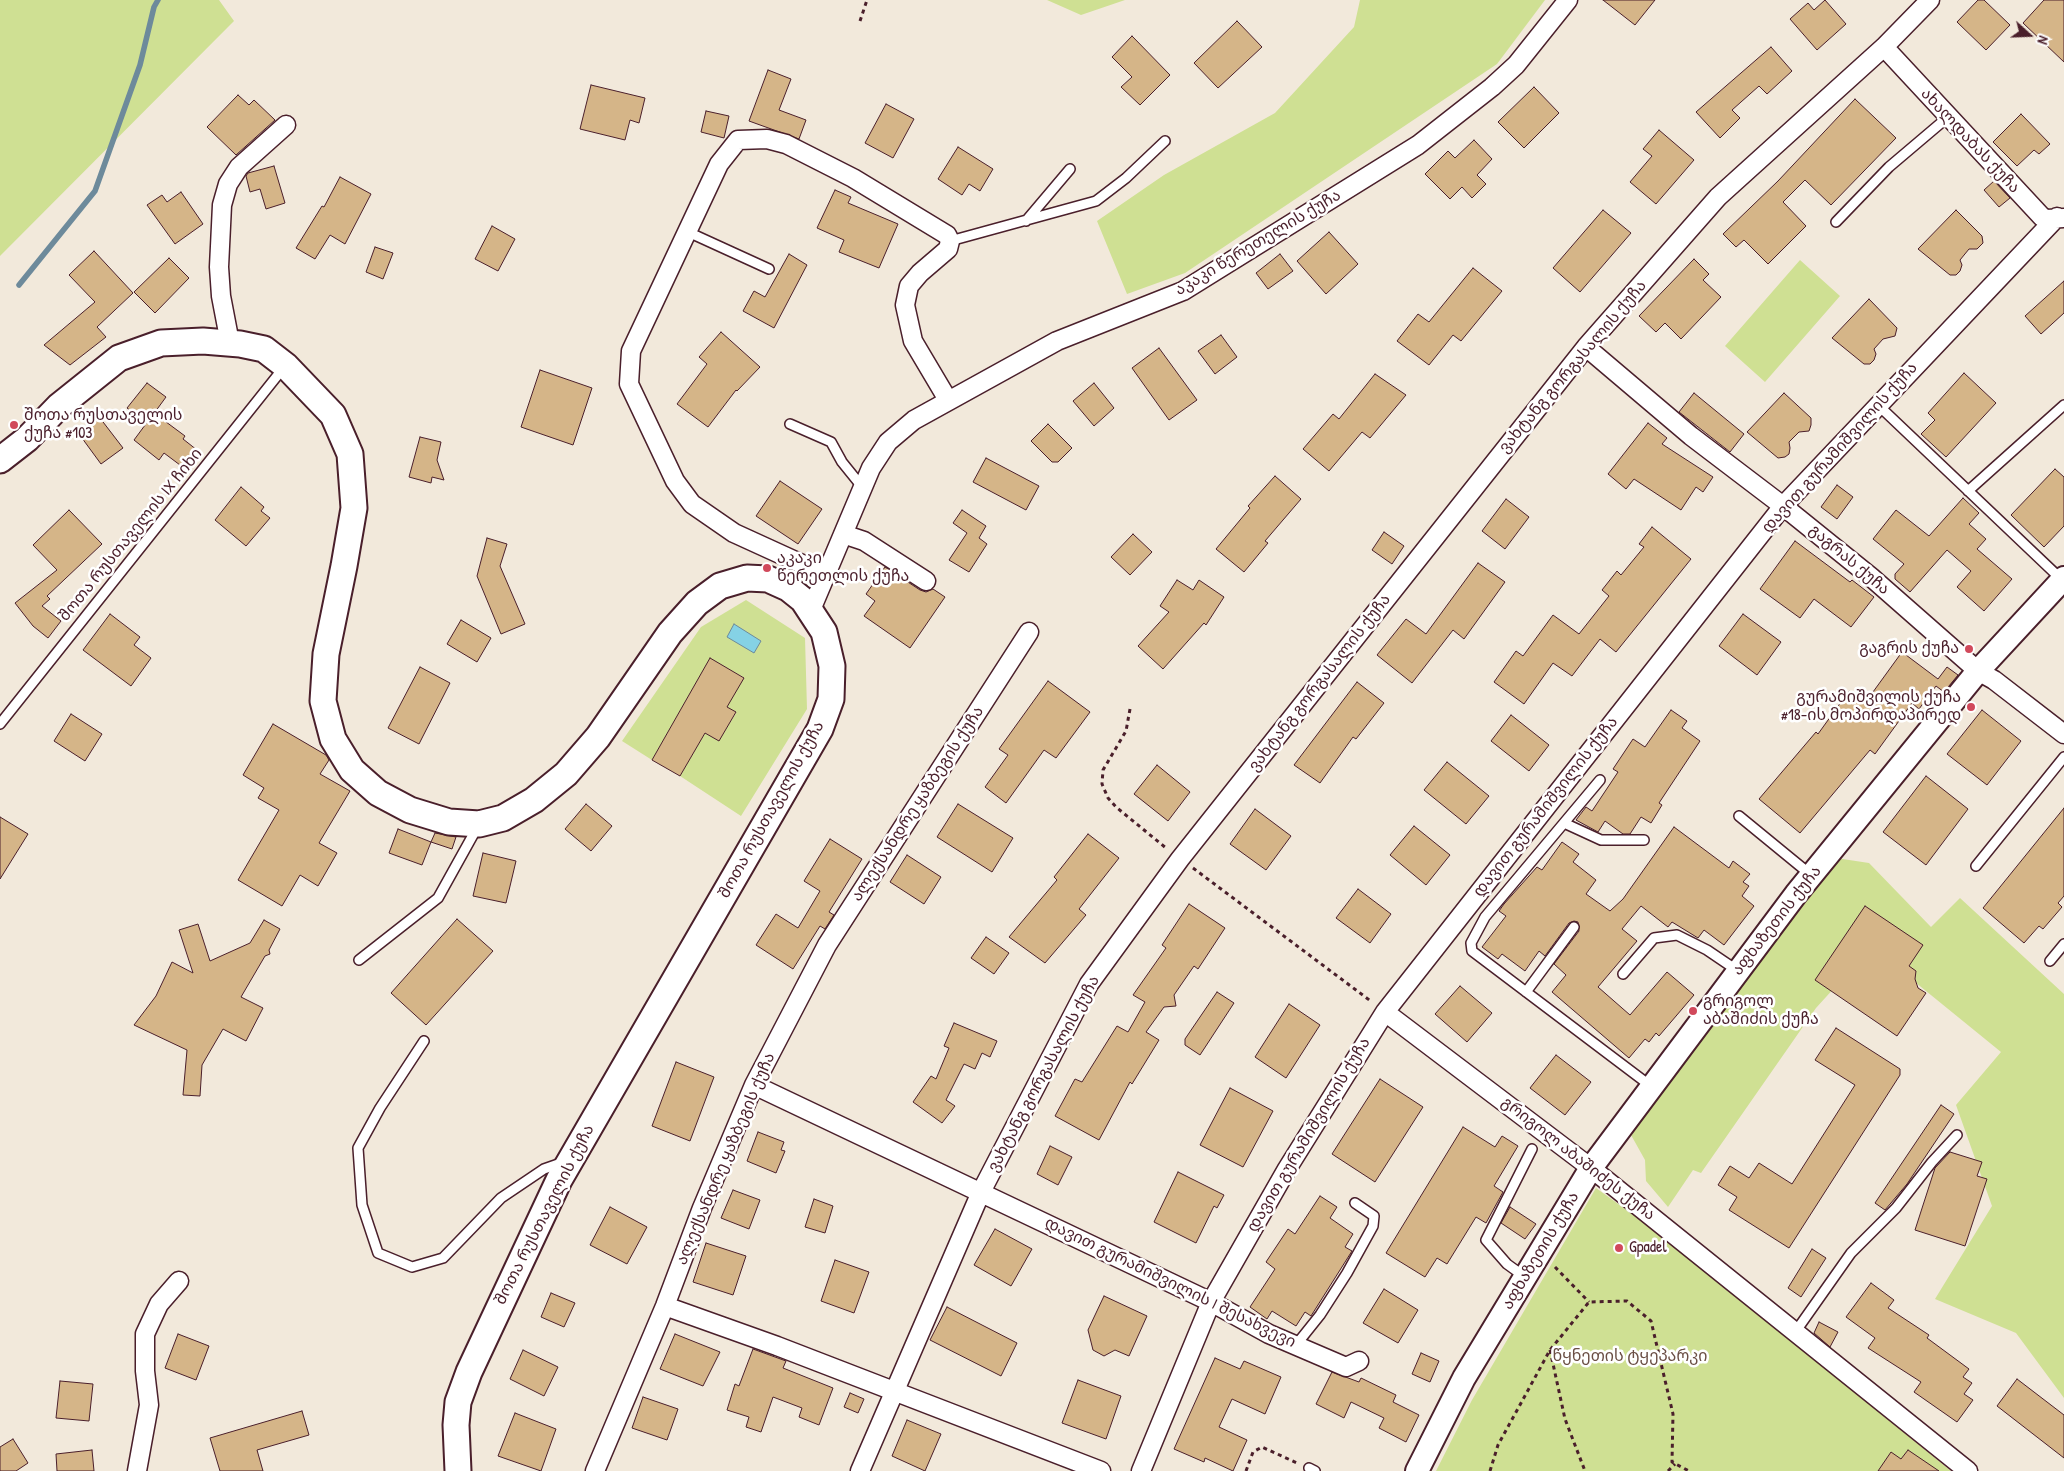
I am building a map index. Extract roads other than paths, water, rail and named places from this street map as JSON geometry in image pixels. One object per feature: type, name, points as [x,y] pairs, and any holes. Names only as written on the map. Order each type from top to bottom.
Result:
[{"type":"main road","name":"შოთა რუსთაველის ქუჩა","points":[[0,460],[27,439],[59,406],[119,358],[161,343],[203,341],[230,343],[264,349],[286,366],[333,415],[350,454],[354,508],[326,654],[323,700],[333,739],[352,770],[378,793],[410,810],[449,822],[479,824],[503,818],[534,800],[566,774],[598,737],[670,633],[697,603],[720,586],[747,578],[768,579],[788,588],[811,610],[824,632],[832,666],[831,699],[820,729],[571,1160],[480,1343],[458,1402],[456,1418],[458,1471]]},
{"type":"street","name":"აკაკი წერეთელის ქუჩა","points":[[811,610],[871,468],[888,442],[914,420],[1058,340],[1183,291],[1418,145],[1492,87],[1516,65],[1568,0]]},
{"type":"street","name":"ვახტანგ გორგასალის ქუჩა","points":[[860,1471],[893,1391],[981,1192],[1089,984],[1180,859],[1586,348],[1718,198],[1884,47],[1930,0]]},
{"type":"street","name":"ახალდაბას ქუჩა","points":[[1884,47],[2042,217],[2047,219],[2062,215]]},
{"type":"street","points":[[230,343],[219,267],[222,205],[228,184],[240,167],[286,125]]},
{"type":"street","points":[[826,575],[734,533],[692,504],[675,481],[629,384],[631,351],[719,164],[738,140],[767,139],[786,144],[853,178],[940,229],[947,235],[950,241],[948,249],[920,273],[909,286],[905,305],[913,341],[948,400]]},
{"type":"street","name":"დავით გურამიშვილის ქუჩა","points":[[1141,1471],[1211,1302],[1287,1169],[1384,1012],[1784,506],[1878,405],[2062,215]]},
{"type":"street","name":"გაგრას ქუჩა","points":[[1586,348],[1691,436],[1784,506],[1871,577],[1978,671],[1994,680],[2064,734]]},
{"type":"street","points":[[843,534],[864,541],[926,581]]},
{"type":"street","name":"აფხაზეთის ქუჩა","points":[[1417,1471],[1464,1378],[1591,1168],[1811,875],[1978,671],[2063,579]]},
{"type":"street","name":"ალექსანდრე ყაზბეგის ქუჩა","points":[[595,1471],[665,1306],[702,1208],[754,1085],[827,945],[1028,632]]},
{"type":"street","name":"გრიგოლ აბაშიძეს ქუჩა","points":[[1384,1012],[1591,1168],[1968,1471]]},
{"type":"street","name":"დავით გურამიშვილის I შესახვევი","points":[[754,1085],[1211,1302],[1269,1334],[1346,1367],[1359,1361]]},
{"type":"street","points":[[137,1471],[149,1405],[145,1371],[145,1334],[159,1304],[180,1281]]},
{"type":"street","points":[[665,1306],[1101,1471]]},
{"type":"lane","points":[[1836,222],[1900,156],[1948,117]]},
{"type":"lane","points":[[950,241],[1096,201],[1126,178],[1165,142]]},
{"type":"lane","points":[[1026,221],[1070,169]]},
{"type":"lane","points":[[688,232],[768,269]]},
{"type":"lane","name":"შოთა რუსთაველის IX ჩიხი","points":[[0,724],[286,366]]},
{"type":"lane","points":[[1878,405],[2063,579]]},
{"type":"lane","points":[[1968,491],[2064,405]]},
{"type":"lane","points":[[790,424],[831,442],[842,462],[862,488]]},
{"type":"lane","points":[[1976,866],[2064,757]]},
{"type":"lane","points":[[1600,780],[1485,917],[1471,943],[1472,951],[1652,1087]]},
{"type":"lane","points":[[1739,816],[1811,875]]},
{"type":"lane","points":[[1564,823],[1601,840],[1644,840]]},
{"type":"lane","points":[[359,960],[438,898],[479,824]]},
{"type":"lane","points":[[1526,992],[1574,927]]},
{"type":"lane","points":[[1623,974],[1654,938],[1677,935],[1707,950],[1738,971]]},
{"type":"lane","points":[[2050,961],[2064,944]]},
{"type":"lane","points":[[424,1041],[380,1108],[358,1148],[362,1205],[378,1253],[412,1267],[443,1258],[501,1198],[544,1169],[571,1160]]},
{"type":"lane","points":[[1796,1331],[1851,1254],[1896,1208],[1932,1162],[1958,1135]]},
{"type":"lane","points":[[1525,1277],[1507,1264],[1486,1240],[1532,1149]]},
{"type":"lane","points":[[1296,1345],[1320,1315],[1347,1273],[1373,1226],[1374,1216],[1355,1203]]},
{"type":"water","points":[[734,624],[761,641],[754,653],[727,637]]},
{"type":"waterway","points":[[19,285],[95,191],[140,65],[154,7],[158,0]]},
{"type":"place","name":"შოთა რუსთაველის ქუჩა #103","points":[[14,425]]},
{"type":"place","name":"აკაკი წერეთლის ქუჩა","points":[[767,568]]},
{"type":"place","name":"გაგრის ქუჩა","points":[[1969,649]]},
{"type":"place","name":"გურამიშვილის ქუჩა #18-ის მოპირდაპირედ","points":[[1971,707]]},
{"type":"place","name":"გრიგოლ აბაშიძის ქუჩა","points":[[1693,1011]]},
{"type":"place","name":"Gpadel","points":[[1619,1248]]},
{"type":"park label","name":"წყნეთის ტყეპარკი","points":[[1630,1357]]}]
